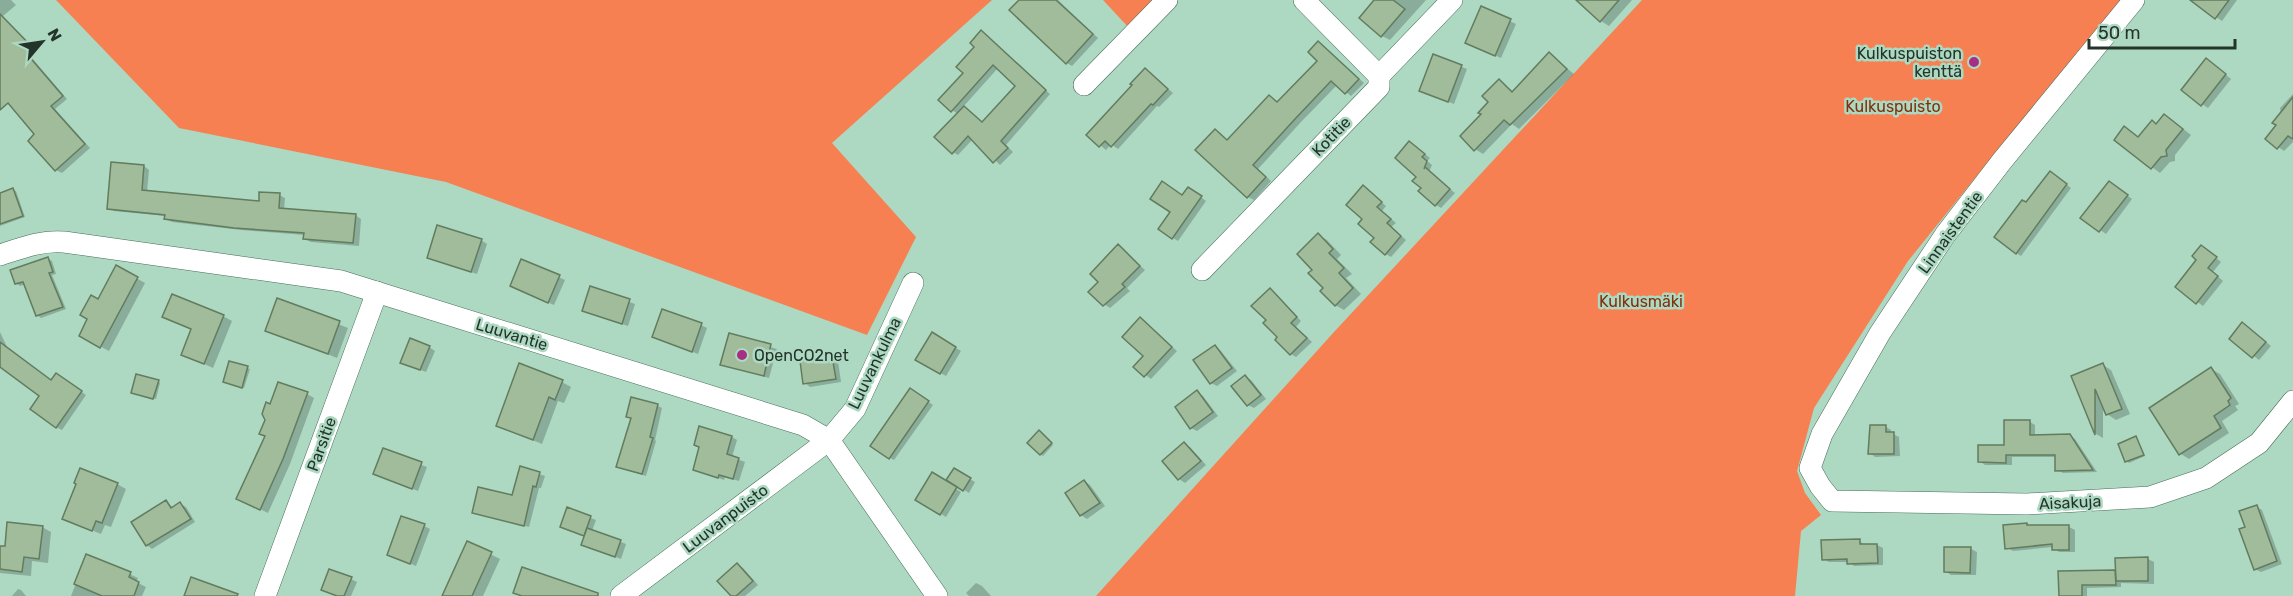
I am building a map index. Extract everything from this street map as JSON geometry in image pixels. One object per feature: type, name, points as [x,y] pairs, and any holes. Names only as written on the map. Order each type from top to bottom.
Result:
[{"type":"street","points":[[1084,85],[1167,0]]},
{"type":"street","points":[[1304,0],[1380,76]]},
{"type":"street","name":"Kotitie","points":[[1202,270],[1379,87],[1380,76],[1452,0]]},
{"type":"street","name":"Linnaistentie","points":[[1820,486],[1810,468],[1822,434],[1880,333],[1945,235],[2002,161],[2134,0]]},
{"type":"street","name":"Luuvantie","points":[[0,255],[53,241],[341,281],[803,425],[829,440],[937,596]]},
{"type":"street","name":"Luuvankulma","points":[[829,440],[855,409],[913,283]]},
{"type":"street","name":"Parsitie","points":[[265,596],[377,292]]},
{"type":"street","name":"Aisakuja","points":[[1820,486],[1832,501],[2027,504],[2150,497],[2206,478],[2259,443],[2293,401]]},
{"type":"street","name":"Luuvanpuisto","points":[[621,596],[829,440]]},
{"type":"green space","points":[[56,0],[992,0],[832,143],[916,237],[867,335],[446,182],[179,128]]},
{"type":"green space","points":[[1103,0],[1155,0],[1130,29]]},
{"type":"green space","points":[[1642,0],[2123,0],[1908,261],[1814,408],[1797,471],[1805,493],[1821,515],[1801,531],[1795,596],[1096,596],[1334,332]]},
{"type":"building","points":[[1019,0],[1056,0],[1093,34],[1066,64],[1009,10]]},
{"type":"building","points":[[1374,0],[1393,0],[1405,9],[1381,37],[1359,18]]},
{"type":"building","points":[[1576,0],[1619,0],[1600,22]]},
{"type":"building","points":[[2190,0],[2229,0],[2215,19]]},
{"type":"building","points":[[1481,6],[1511,19],[1495,56],[1465,43]]},
{"type":"building","points":[[0,14],[33,48],[27,54],[63,96],[51,106],[85,144],[55,171],[28,141],[34,134],[8,103],[0,110]]},
{"type":"building","points":[[981,30],[1046,90],[1001,141],[1008,148],[993,163],[968,136],[952,154],[934,137],[964,106],[982,122],[1015,86],[993,65],[951,112],[938,100],[963,73],[956,67],[974,47],[970,43]]},
{"type":"building","points":[[1318,41],[1359,79],[1345,94],[1331,81],[1295,119],[1253,165],[1266,177],[1247,198],[1195,150],[1215,129],[1227,140],[1269,95],[1277,102],[1317,61],[1308,52]]},
{"type":"building","points":[[1549,52],[1567,69],[1510,125],[1504,120],[1474,151],[1460,136],[1481,114],[1478,113],[1488,102],[1482,96],[1499,79],[1512,92]]},
{"type":"building","points":[[1433,54],[1462,65],[1448,102],[1419,91]]},
{"type":"building","points":[[2206,58],[2226,74],[2201,106],[2181,90]]},
{"type":"building","points":[[1145,68],[1168,89],[1111,147],[1105,141],[1099,147],[1086,135]]},
{"type":"building","points":[[2293,97],[2293,139],[2288,136],[2277,149],[2265,139],[2276,125],[2272,123]]},
{"type":"building","points":[[2164,114],[2183,129],[2166,150],[2167,156],[2161,157],[2151,169],[2114,140],[2124,126],[2138,137],[2152,120],[2156,124]]},
{"type":"building","points":[[1409,141],[1425,154],[1422,157],[1427,161],[1424,169],[1425,167],[1450,189],[1435,206],[1418,191],[1421,188],[1412,181],[1416,177],[1395,158]]},
{"type":"building","points":[[111,162],[144,165],[142,190],[259,201],[259,192],[280,193],[279,208],[356,214],[353,243],[303,239],[304,233],[234,228],[164,219],[165,215],[107,209]]},
{"type":"building","points":[[2050,171],[2067,184],[2016,254],[1994,237],[2022,200],[2026,202]]},
{"type":"building","points":[[1162,181],[1182,195],[1188,187],[1202,196],[1172,239],[1158,229],[1170,212],[1150,199]]},
{"type":"building","points":[[2109,181],[2128,195],[2099,232],[2080,218]]},
{"type":"building","points":[[1363,185],[1382,202],[1377,207],[1391,219],[1387,223],[1401,236],[1385,255],[1370,242],[1374,238],[1358,224],[1362,219],[1346,205]]},
{"type":"building","points":[[13,188],[23,216],[0,224],[0,193]]},
{"type":"building","points":[[437,225],[482,239],[471,272],[427,258]]},
{"type":"building","points":[[1318,233],[1333,249],[1329,253],[1344,268],[1339,273],[1353,288],[1335,306],[1320,291],[1323,288],[1308,273],[1312,270],[1297,254]]},
{"type":"building","points":[[1118,244],[1140,266],[1122,284],[1125,287],[1103,306],[1088,292],[1098,282],[1090,274]]},
{"type":"building","points":[[2201,245],[2217,257],[2208,268],[2218,276],[2196,304],[2175,287],[2196,260],[2192,256]]},
{"type":"building","points":[[48,257],[53,272],[49,273],[63,307],[36,316],[23,282],[15,284],[10,270]]},
{"type":"building","points":[[521,259],[560,275],[548,303],[510,286]]},
{"type":"building","points":[[116,265],[138,277],[100,348],[79,336],[87,319],[80,315],[91,295],[98,299]]},
{"type":"building","points":[[590,286],[630,299],[622,324],[582,311]]},
{"type":"building","points":[[1270,288],[1297,317],[1291,323],[1307,338],[1290,355],[1263,323],[1266,320],[1251,306]]},
{"type":"building","points":[[172,294],[224,315],[204,364],[181,355],[191,329],[162,317]]},
{"type":"building","points":[[277,298],[340,321],[328,354],[265,331]]},
{"type":"building","points":[[662,309],[702,323],[692,352],[652,337]]},
{"type":"building","points":[[1140,317],[1172,347],[1144,377],[1133,367],[1143,356],[1122,337]]},
{"type":"building","points":[[2242,322],[2266,342],[2252,358],[2229,339]]},
{"type":"building","points":[[932,332],[956,347],[940,374],[915,360]]},
{"type":"building","points":[[729,333],[771,344],[764,376],[720,365]]},
{"type":"building","points":[[410,338],[430,346],[420,370],[400,363]]},
{"type":"building","points":[[0,342],[51,380],[56,373],[82,391],[56,428],[30,409],[39,396],[0,367]]},
{"type":"building","points":[[1215,345],[1232,368],[1210,384],[1193,360]]},
{"type":"building","points":[[832,356],[836,379],[803,384],[800,361]]},
{"type":"building","points":[[229,361],[248,366],[242,388],[223,382]]},
{"type":"building","points":[[519,363],[563,380],[555,400],[549,397],[533,440],[496,426]]},
{"type":"building","points":[[2103,363],[2122,409],[2106,415],[2095,389],[2095,435],[2071,376]]},
{"type":"building","points":[[2211,367],[2231,398],[2228,401],[2230,405],[2214,416],[2221,428],[2179,455],[2149,408]]},
{"type":"building","points":[[136,374],[159,380],[153,399],[131,393]]},
{"type":"building","points":[[1245,375],[1261,395],[1247,406],[1231,386]]},
{"type":"building","points":[[278,382],[308,392],[283,459],[260,510],[236,499],[265,436],[259,434],[265,420],[262,414],[266,402],[270,404]]},
{"type":"building","points":[[910,388],[929,401],[889,459],[870,446]]},
{"type":"building","points":[[1197,390],[1213,412],[1190,429],[1175,407]]},
{"type":"building","points":[[631,397],[658,404],[650,437],[653,438],[642,474],[616,467],[631,418],[626,417]]},
{"type":"building","points":[[2004,420],[2030,420],[2030,435],[2070,434],[2093,470],[2055,471],[2055,455],[2006,455],[2006,463],[1978,462],[1978,445],[2004,445]]},
{"type":"building","points":[[1870,425],[1886,425],[1886,432],[1894,432],[1894,454],[1868,454]]},
{"type":"building","points":[[699,426],[732,436],[727,454],[739,458],[733,479],[719,475],[718,478],[693,470],[699,447],[694,445]]},
{"type":"building","points":[[1039,430],[1052,443],[1040,455],[1027,443]]},
{"type":"building","points":[[2136,436],[2144,455],[2125,462],[2118,444]]},
{"type":"building","points":[[1184,442],[1201,461],[1178,480],[1162,461]]},
{"type":"building","points":[[383,448],[422,462],[412,489],[373,474]]},
{"type":"building","points":[[520,466],[540,472],[536,487],[533,486],[524,526],[472,513],[478,487],[512,495]]},
{"type":"building","points":[[80,468],[118,483],[102,523],[96,521],[92,531],[62,519]]},
{"type":"building","points":[[954,468],[971,478],[963,491],[946,480]]},
{"type":"building","points":[[932,472],[957,487],[940,515],[915,500]]},
{"type":"building","points":[[1084,480],[1100,503],[1080,516],[1065,493]]},
{"type":"building","points":[[166,500],[171,508],[180,502],[191,519],[146,546],[131,522]]},
{"type":"building","points":[[2257,505],[2277,561],[2254,570],[2239,529],[2245,527],[2239,511]]},
{"type":"building","points":[[567,507],[591,516],[584,536],[560,527]]},
{"type":"building","points":[[401,516],[425,524],[410,564],[387,555]]},
{"type":"building","points":[[7,522],[43,526],[39,559],[24,557],[22,572],[0,569],[0,546],[5,546]]},
{"type":"building","points":[[2027,523],[2027,525],[2069,525],[2069,550],[2052,550],[2052,544],[2005,549],[2003,525]]},
{"type":"building","points":[[587,528],[621,540],[615,557],[581,545]]},
{"type":"building","points":[[1860,539],[1860,544],[1877,544],[1878,563],[1847,564],[1847,559],[1822,560],[1821,540]]},
{"type":"building","points":[[467,541],[492,552],[472,596],[442,596]]},
{"type":"building","points":[[1944,547],[1971,547],[1970,573],[1944,572]]},
{"type":"building","points":[[86,554],[131,572],[129,577],[139,582],[134,596],[102,596],[74,584]]},
{"type":"building","points":[[2148,557],[2148,581],[2116,581],[2115,558]]},
{"type":"building","points":[[737,563],[753,581],[736,596],[731,596],[717,581]]},
{"type":"building","points":[[522,567],[598,593],[598,596],[522,596],[513,593]]},
{"type":"building","points":[[329,569],[352,577],[344,596],[321,590]]},
{"type":"building","points":[[2115,570],[2116,585],[2082,585],[2082,596],[2059,596],[2058,571]]},
{"type":"building","points":[[191,577],[238,594],[237,596],[184,596]]},
{"type":"place","name":"Kulkuspuiston kenttä","points":[[1974,62]]},
{"type":"place","name":"OpenCO2net","points":[[742,355]]},
{"type":"park label","name":"Kulkuspuisto","points":[[1893,106]]},
{"type":"park label","name":"Kulkusmäki","points":[[1641,301]]}]
